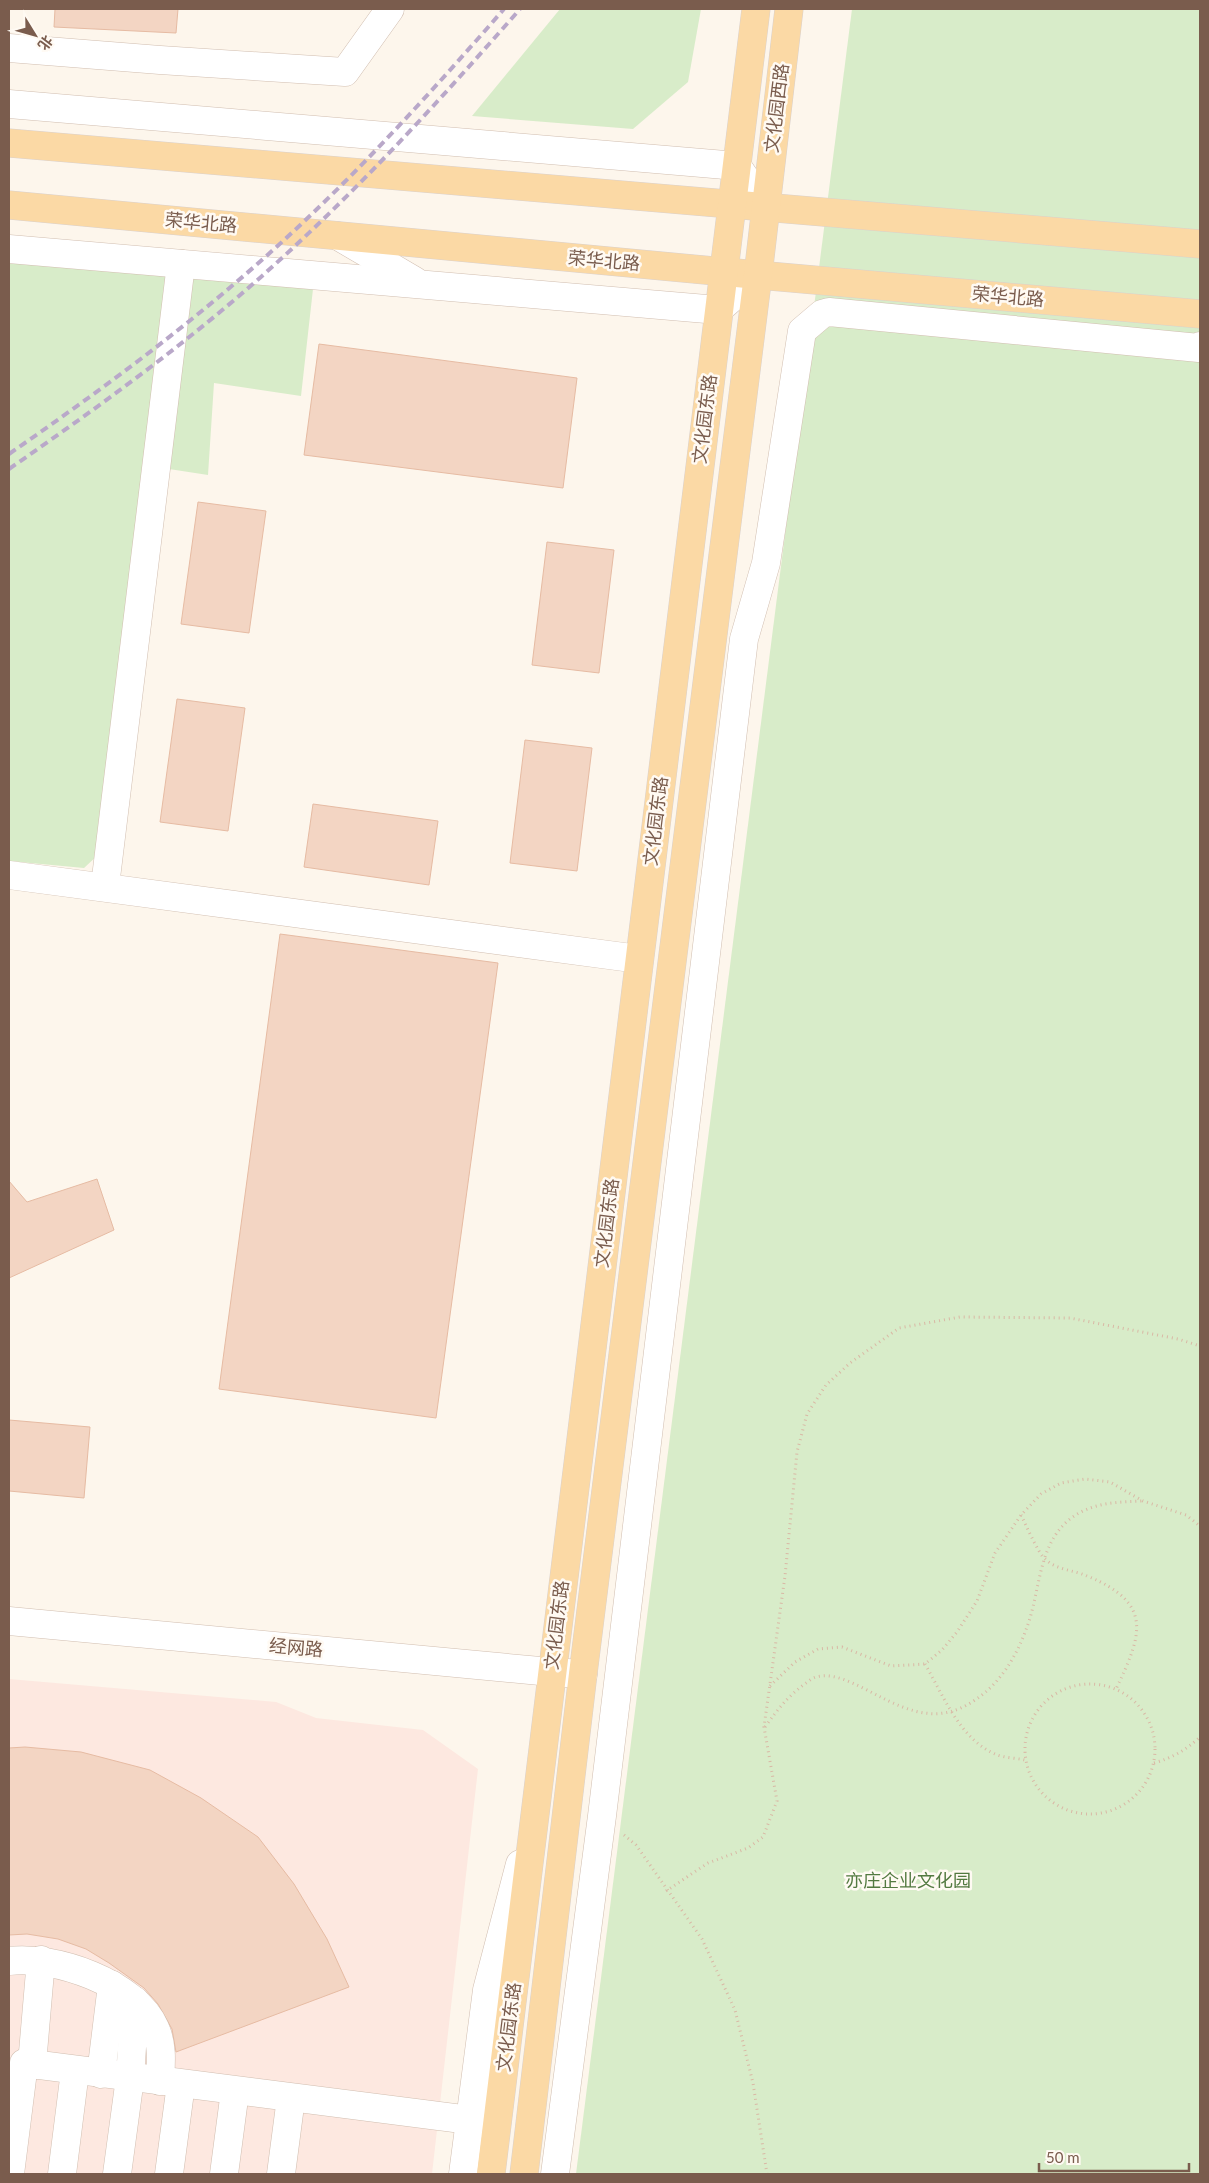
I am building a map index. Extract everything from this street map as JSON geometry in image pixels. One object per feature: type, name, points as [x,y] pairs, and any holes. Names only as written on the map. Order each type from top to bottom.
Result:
[{"type":"main road","name":"文化园西路","points":[[723,272],[756,9]]},
{"type":"main road","name":"文化园西路","points":[[758,275],[789,9]]},
{"type":"main road","points":[[9,143],[1200,244]]},
{"type":"main road","name":"荣华北路","points":[[9,206],[1200,314]]},
{"type":"main road","name":"文化园东路","points":[[491,2174],[723,272]]},
{"type":"main road","name":"文化园东路","points":[[524,2174],[583,1674],[758,275]]},
{"type":"street","points":[[9,48],[345,72],[390,9]]},
{"type":"street","points":[[9,104],[737,166],[765,207]]},
{"type":"street","points":[[338,236],[421,284]]},
{"type":"street","points":[[9,249],[718,310],[758,275]]},
{"type":"street","points":[[106,886],[181,264]]},
{"type":"street","points":[[698,751],[744,639],[766,563],[802,331],[822,314],[829,312],[1198,348],[1200,346]]},
{"type":"street","points":[[557,2165],[602,1816],[744,639]]},
{"type":"street","points":[[9,875],[106,886],[639,959]]},
{"type":"street","name":"经网路","points":[[9,1621],[583,1674]]},
{"type":"street","points":[[463,2174],[487,1990],[535,1805]]},
{"type":"street","points":[[10,2174],[21,2063],[40,1960]]},
{"type":"street","points":[[9,1961],[40,1960],[78,1971],[112,1985],[140,2006],[155,2028],[170,2083],[169,2174]]},
{"type":"street","points":[[62,2174],[112,1985]]},
{"type":"street","points":[[117,2174],[130,2078],[134,2001]]},
{"type":"street","points":[[21,2063],[470,2120]]},
{"type":"street","points":[[536,2071],[557,2165]]},
{"type":"street","points":[[224,2174],[235,2091]]},
{"type":"street","points":[[281,2174],[291,2098]]},
{"type":"path","points":[[666,1891],[708,1863],[748,1848],[762,1837],[778,1800],[764,1727],[784,1576],[797,1452],[807,1414],[826,1385],[850,1363],[899,1328],[960,1317],[1070,1318],[1178,1339],[1200,1346]]},
{"type":"path","points":[[770,1686],[795,1662],[818,1649],[842,1646],[891,1666],[925,1664],[942,1650],[957,1632],[976,1601],[995,1553],[1021,1515],[1041,1494],[1061,1483],[1085,1479],[1110,1482],[1143,1501],[1186,1515],[1200,1526]]},
{"type":"path","points":[[764,1727],[786,1697],[815,1677],[842,1677],[907,1710],[920,1714],[952,1712],[974,1701],[995,1684],[1013,1659],[1028,1626],[1048,1546],[1065,1524],[1082,1512],[1104,1504],[1143,1501]]},
{"type":"path","points":[[1021,1515],[1044,1559],[1062,1568],[1087,1576],[1115,1590],[1133,1608],[1138,1631],[1137,1638],[1133,1653],[1116,1689]]},
{"type":"path","points":[[925,1664],[952,1712],[975,1743],[996,1755],[1025,1760]]},
{"type":"path","points":[[1092,1683],[1116,1689],[1135,1701],[1148,1718],[1155,1744],[1154,1763],[1146,1782],[1132,1798],[1114,1810],[1095,1814],[1070,1812],[1050,1801],[1032,1779],[1025,1760],[1026,1735],[1035,1712],[1057,1692],[1077,1685],[1092,1683]]},
{"type":"path","points":[[1154,1763],[1170,1758],[1190,1746],[1200,1737]]},
{"type":"path","points":[[602,1816],[636,1845],[666,1891],[702,1939],[735,2010],[753,2083],[767,2174]]},
{"type":"shaded area","points":[[9,1679],[276,1702],[316,1718],[423,1730],[478,1769],[432,2174],[9,2174]]},
{"type":"green space","points":[[560,9],[701,9],[688,82],[633,129],[472,116]]},
{"type":"green space","name":"亦庄企业文化园","points":[[852,9],[1200,9],[1200,2174],[576,2174]]},
{"type":"green space","points":[[9,263],[313,289],[301,396],[214,383],[208,475],[143,465],[99,854],[84,868],[9,861]]},
{"type":"building","points":[[55,9],[178,9],[176,33],[54,27]]},
{"type":"building","points":[[319,344],[577,378],[563,488],[304,455]]},
{"type":"building","points":[[198,502],[266,511],[249,633],[181,624]]},
{"type":"building","points":[[547,542],[614,550],[599,673],[532,665]]},
{"type":"building","points":[[177,699],[245,708],[228,831],[160,822]]},
{"type":"building","points":[[525,740],[592,748],[577,871],[510,863]]},
{"type":"building","points":[[313,804],[438,821],[429,885],[304,867]]},
{"type":"building","points":[[280,934],[498,963],[436,1418],[219,1389]]},
{"type":"building","points":[[97,1179],[114,1230],[9,1278],[9,1181],[27,1202]]},
{"type":"building","points":[[9,1420],[90,1427],[84,1498],[9,1491]]},
{"type":"building","points":[[25,1747],[81,1752],[150,1770],[201,1798],[258,1837],[294,1884],[327,1939],[349,1987],[176,2052],[172,2029],[158,2004],[144,1988],[109,1963],[86,1949],[58,1939],[27,1934],[9,1935],[9,1748]]},
{"type":"railway","points":[[9,454],[139,360],[202,311],[263,259],[327,200],[388,138],[504,9]]},
{"type":"railway","points":[[9,469],[177,347],[272,267],[337,206],[400,142],[520,9]]}]
